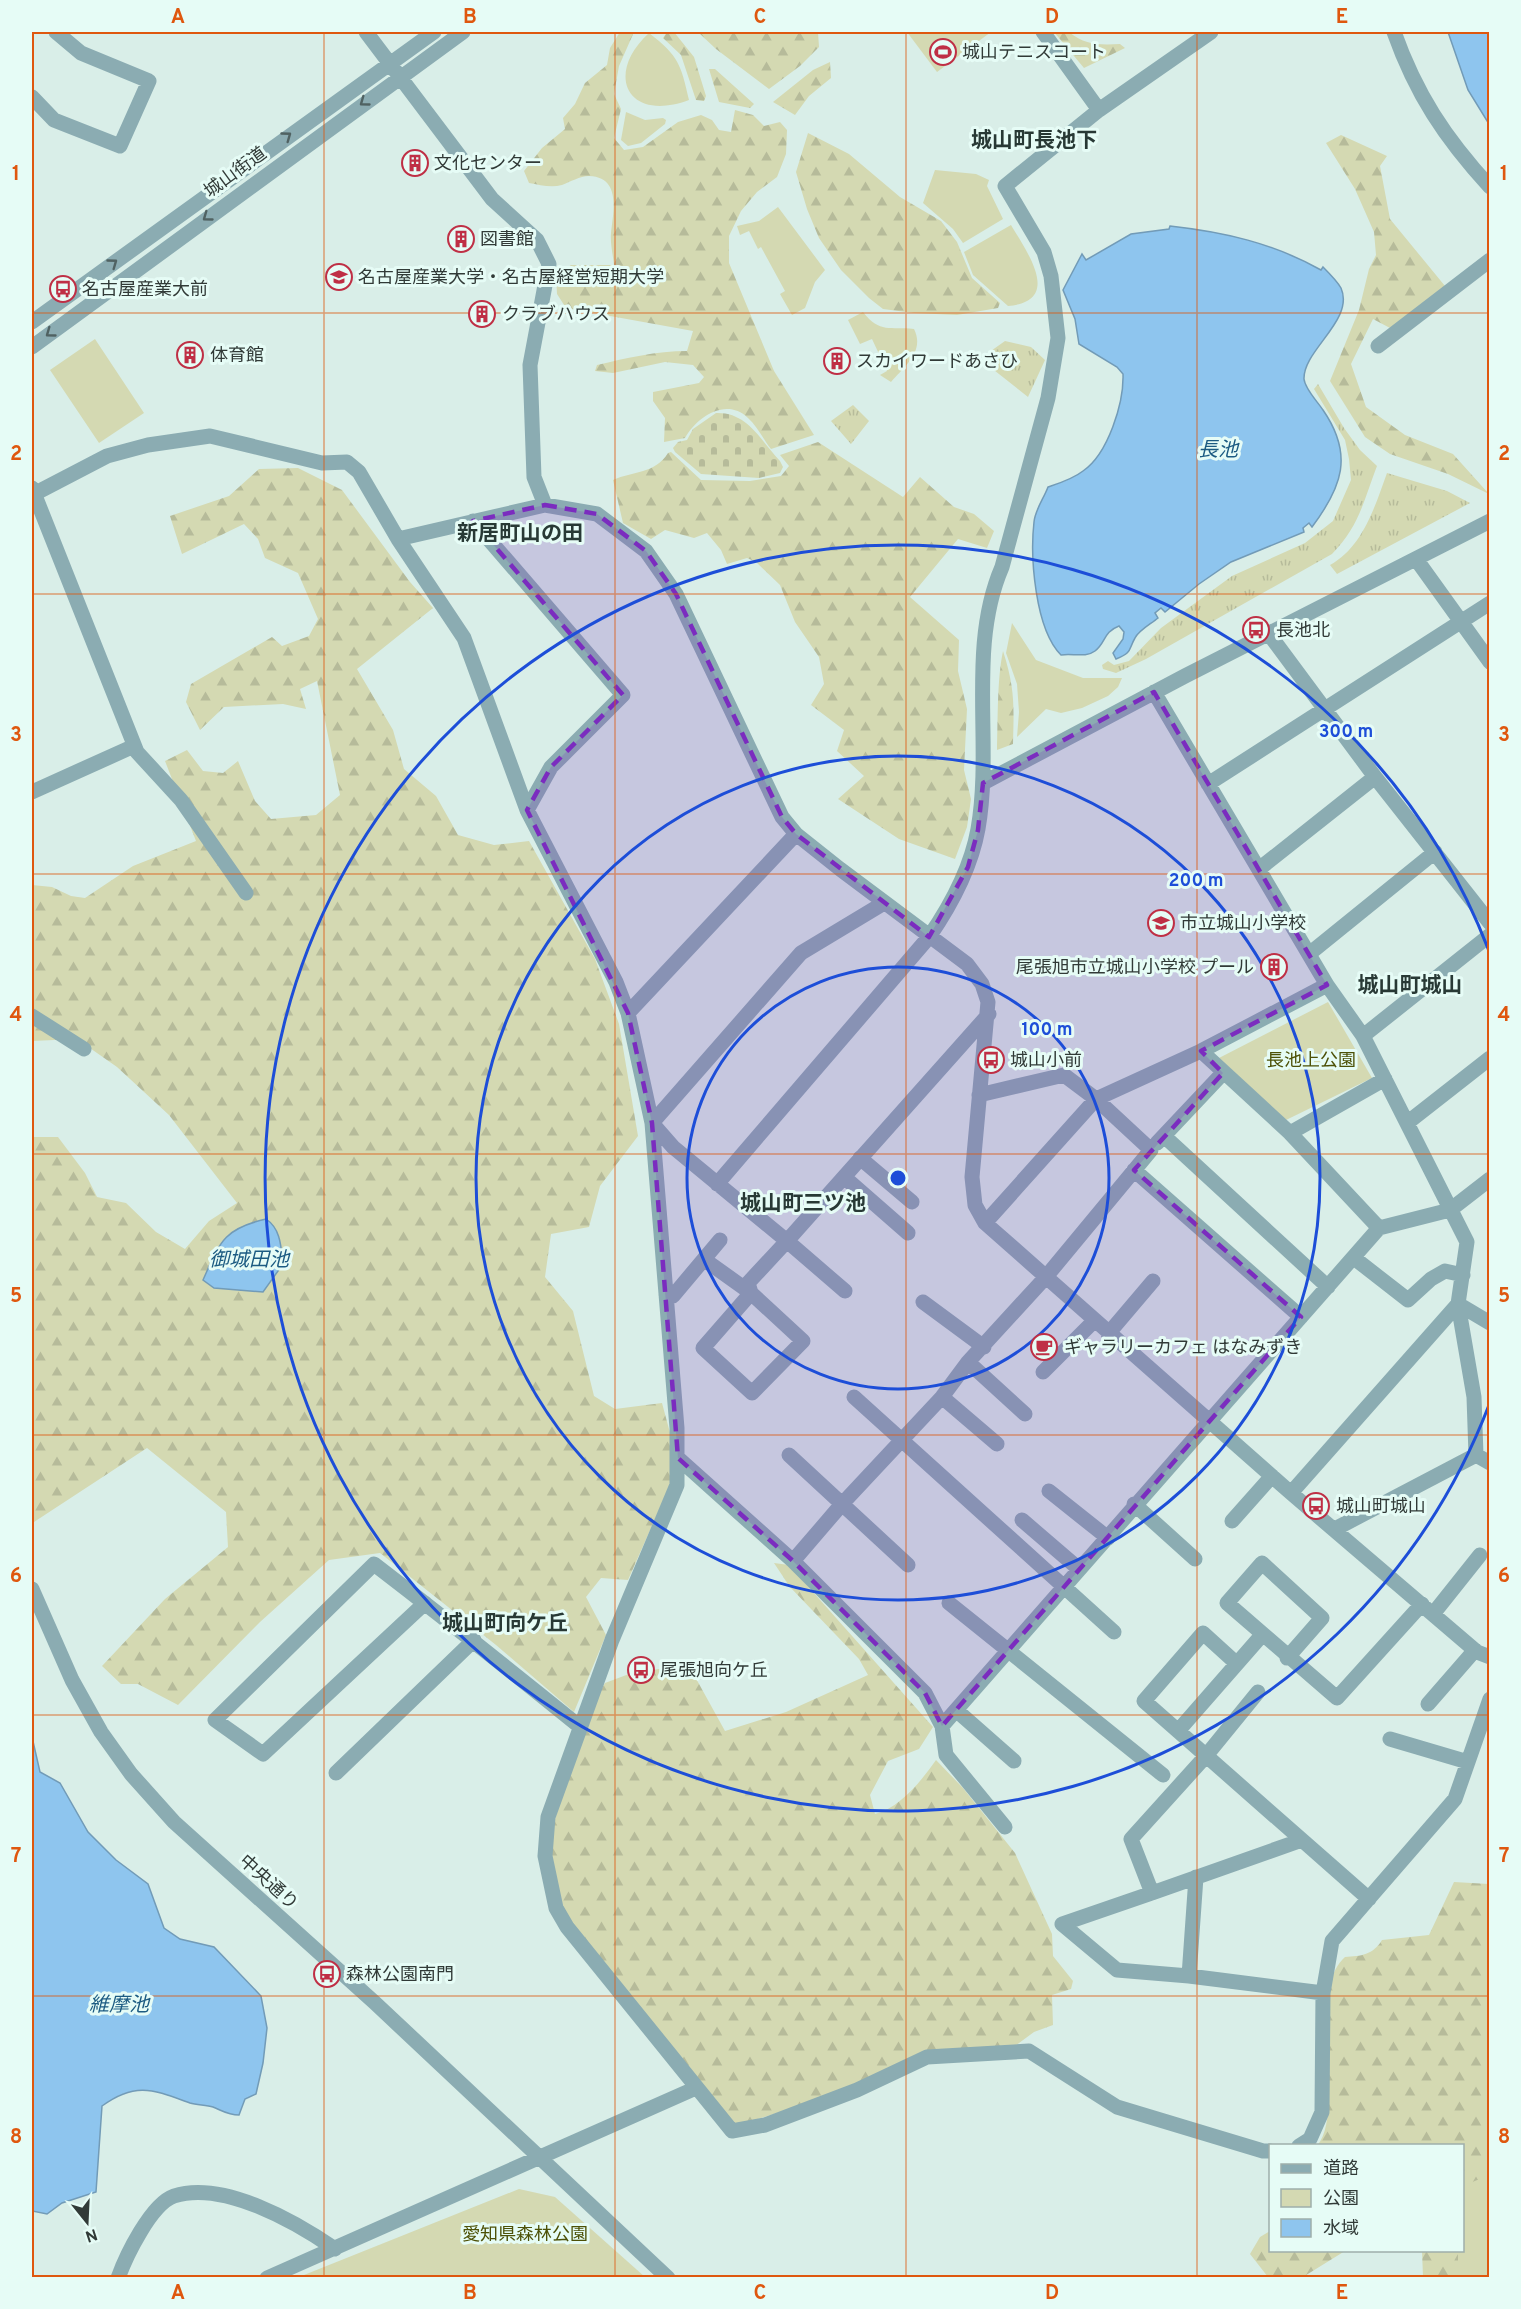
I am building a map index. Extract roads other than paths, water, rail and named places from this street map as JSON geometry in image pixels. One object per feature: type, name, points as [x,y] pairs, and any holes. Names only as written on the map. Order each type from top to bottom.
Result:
[{"type":"street","points":[[32,98],[54,120],[120,146],[149,81],[81,53],[56,32]]},
{"type":"street","points":[[366,32],[492,199],[537,240],[549,264],[530,365],[534,477],[545,505]]},
{"type":"street","name":"城山街道","points":[[32,322],[434,32]]},
{"type":"street","name":"城山街道","points":[[32,346],[398,76],[463,32]]},
{"type":"street","points":[[1043,32],[1099,110]]},
{"type":"street","points":[[717,1184],[929,937],[945,914],[968,867],[978,830],[983,783],[984,657],[991,592],[1002,567],[1048,398],[1058,338],[1051,276],[1044,252],[1005,186],[1099,110],[1210,32]]},
{"type":"street","points":[[1394,32],[1418,92],[1437,123],[1490,187]]},
{"type":"street","points":[[1378,345],[1490,260]]},
{"type":"street","points":[[246,893],[181,800],[134,746],[33,491],[107,456],[148,445],[210,436],[322,463],[347,462],[358,472],[398,539],[464,638],[526,810],[616,982],[628,1013],[652,1123],[678,1458],[677,1485],[579,1726],[548,1817],[545,1856],[556,1908],[567,1927],[732,2130],[765,2125],[857,2090],[927,2057],[1029,2051],[1117,2108],[1269,2151]]},
{"type":"street","points":[[398,539],[545,505],[597,514],[646,551],[676,594],[782,817],[796,834],[967,964],[978,977],[986,994],[989,1014],[972,1178],[975,1205],[985,1223],[1108,1334],[1211,1421],[1291,1493],[1475,1650],[1490,1656]]},
{"type":"street","points":[[473,521],[623,695],[550,767],[526,810]]},
{"type":"street","points":[[983,783],[1154,692],[1490,521]]},
{"type":"street","points":[[1416,559],[1490,662]]},
{"type":"street","points":[[1208,784],[1490,603]]},
{"type":"street","points":[[1269,634],[1375,777],[1490,923]]},
{"type":"street","points":[[1154,692],[1309,954],[1363,1036],[1467,1242],[1458,1304],[1483,1459],[1335,1529]]},
{"type":"street","points":[[32,792],[134,746]]},
{"type":"street","points":[[1259,869],[1375,777]]},
{"type":"street","points":[[628,1013],[796,834]]},
{"type":"street","points":[[1309,954],[1435,852]]},
{"type":"street","points":[[652,1123],[801,953],[884,903]]},
{"type":"street","points":[[1363,1036],[1490,935]]},
{"type":"street","points":[[985,1223],[1096,1099],[1201,1051],[1328,985]]},
{"type":"street","points":[[751,1293],[748,1283],[989,1014]]},
{"type":"street","points":[[32,1017],[84,1049]]},
{"type":"street","points":[[1201,1051],[1290,1132],[1379,1228]]},
{"type":"street","points":[[1407,1123],[1490,1058]]},
{"type":"street","points":[[793,1561],[842,1504],[942,1397],[968,1362],[1045,1278],[1151,1150],[1223,1073]]},
{"type":"street","points":[[979,1095],[1064,1075],[1096,1099],[1151,1150]]},
{"type":"street","points":[[1290,1132],[1384,1079]]},
{"type":"street","points":[[652,1123],[673,1147],[845,1291]]},
{"type":"street","points":[[1164,1136],[1328,1287]]},
{"type":"street","points":[[860,1158],[912,1202]]},
{"type":"street","points":[[1134,1170],[1301,1317]]},
{"type":"street","points":[[844,1177],[908,1233]]},
{"type":"street","points":[[942,1726],[1078,1569],[1108,1538],[1134,1504],[1211,1421],[1379,1228],[1450,1210],[1490,1179]]},
{"type":"street","points":[[666,1295],[673,1296],[720,1240]]},
{"type":"street","points":[[1354,1258],[1408,1300],[1431,1279],[1445,1271],[1463,1275]]},
{"type":"street","points":[[705,1260],[751,1293],[803,1341],[752,1393],[703,1348],[751,1293]]},
{"type":"street","points":[[1108,1334],[1153,1281]]},
{"type":"street","points":[[923,1302],[984,1347]]},
{"type":"street","points":[[1458,1304],[1490,1323]]},
{"type":"street","points":[[1291,1493],[1458,1304]]},
{"type":"street","points":[[1043,1371],[1094,1321]]},
{"type":"street","points":[[968,1362],[1025,1414]]},
{"type":"street","points":[[854,1397],[1114,1632]]},
{"type":"street","points":[[942,1397],[997,1444]]},
{"type":"street","points":[[789,1455],[908,1565]]},
{"type":"street","points":[[678,1458],[793,1561],[925,1694],[942,1726],[946,1755],[1005,1827]]},
{"type":"street","points":[[1232,1521],[1272,1476]]},
{"type":"street","points":[[1049,1491],[1108,1538]]},
{"type":"street","points":[[1134,1504],[1196,1559]]},
{"type":"street","points":[[1022,1520],[1078,1569]]},
{"type":"street","points":[[1287,1658],[1322,1618],[1262,1563],[1227,1603],[1287,1658],[1336,1698],[1480,1555]]},
{"type":"street","points":[[424,1603],[263,1754],[215,1720],[374,1564],[474,1640],[579,1726]]},
{"type":"street","name":"中央通り","points":[[32,1589],[72,1680],[101,1732],[138,1782],[174,1822],[541,2157],[668,2277]]},
{"type":"street","points":[[949,1604],[1163,1775]]},
{"type":"street","points":[[1236,1663],[1203,1633],[1144,1701],[1369,1899]]},
{"type":"street","points":[[1178,1731],[1262,1635]]},
{"type":"street","points":[[336,1773],[474,1640]]},
{"type":"street","points":[[1428,1704],[1475,1650]]},
{"type":"street","points":[[1152,1893],[1131,1839],[1205,1757],[1258,1692]]},
{"type":"street","points":[[1301,2144],[1310,2139],[1322,2112],[1323,1993],[1332,1941],[1455,1799],[1468,1762],[1486,1728],[1490,1699]]},
{"type":"street","points":[[956,1710],[1014,1761]]},
{"type":"street","points":[[1390,1739],[1468,1762]]},
{"type":"street","points":[[1302,1840],[1062,1924],[1117,1970],[1190,1976],[1323,1993]]},
{"type":"street","points":[[1190,1976],[1196,1877]]},
{"type":"street","points":[[267,2277],[696,2088]]},
{"type":"street","points":[[118,2277],[141,2232],[155,2211],[173,2196],[198,2193],[244,2202],[295,2222],[335,2249]]},
{"type":"water","points":[[1448,32],[1489,32],[1489,124],[1468,90]]},
{"type":"water","name":"長池","points":[[1170,226],[1229,235],[1266,246],[1321,270],[1323,267],[1341,288],[1343,300],[1341,312],[1311,357],[1304,379],[1309,391],[1333,426],[1339,442],[1341,456],[1337,484],[1331,498],[1312,527],[1309,523],[1303,528],[1304,532],[1231,562],[1165,612],[1161,608],[1155,613],[1158,618],[1139,632],[1125,654],[1116,659],[1113,653],[1123,639],[1124,632],[1119,626],[1110,631],[1099,648],[1091,653],[1061,655],[1045,628],[1036,592],[1033,554],[1035,518],[1048,487],[1079,474],[1100,453],[1113,427],[1123,386],[1123,374],[1117,367],[1079,344],[1075,319],[1063,290],[1082,254],[1086,260],[1131,234],[1169,229]]},
{"type":"water","name":"御城田池","points":[[266,1219],[277,1233],[283,1264],[263,1292],[214,1288],[203,1280],[225,1239],[240,1227]]},
{"type":"water","name":"維摩池","points":[[32,1737],[40,1772],[60,1783],[88,1832],[116,1860],[148,1884],[164,1928],[180,1939],[214,1947],[261,1996],[267,2028],[263,2063],[256,2094],[245,2099],[239,2115],[145,2090],[125,2093],[114,2098],[102,2106],[96,2192],[62,2203],[47,2214],[32,2211]]},
{"type":"place","name":"城山テニスコート","points":[[943,52]]},
{"type":"place","name":"文化センター","points":[[415,163]]},
{"type":"place","name":"図書館","points":[[461,239]]},
{"type":"place","name":"名古屋産業大学・名古屋経営短期大学","points":[[339,277]]},
{"type":"place","name":"名古屋産業大前","points":[[63,289]]},
{"type":"place","name":"クラブハウス","points":[[482,314]]},
{"type":"place","name":"体育館","points":[[190,355]]},
{"type":"place","name":"スカイワードあさひ","points":[[837,361]]},
{"type":"place","name":"長池北","points":[[1256,630]]},
{"type":"place","name":"市立城山小学校","points":[[1161,923]]},
{"type":"place","name":"尾張旭市立城山小学校 プール","points":[[1274,967]]},
{"type":"place","name":"城山小前","points":[[991,1060]]},
{"type":"place","name":"ギャラリーカフェ はなみずき","points":[[1044,1347]]},
{"type":"place","name":"城山町城山","points":[[1316,1506]]},
{"type":"place","name":"尾張旭向ケ丘","points":[[641,1670]]},
{"type":"place","name":"森林公園南門","points":[[327,1974]]},
{"type":"district","name":"城山町長池下","points":[[1034,140]]},
{"type":"district","name":"新居町山の田","points":[[520,533]]},
{"type":"district","name":"城山町城山","points":[[1410,985]]},
{"type":"district","name":"城山町三ツ池","points":[[803,1203]]},
{"type":"district","name":"城山町向ケ丘","points":[[505,1623]]},
{"type":"park label","name":"長池上公園","points":[[1311,1060]]},
{"type":"park label","name":"愛知県森林公園","points":[[525,2234]]}]
